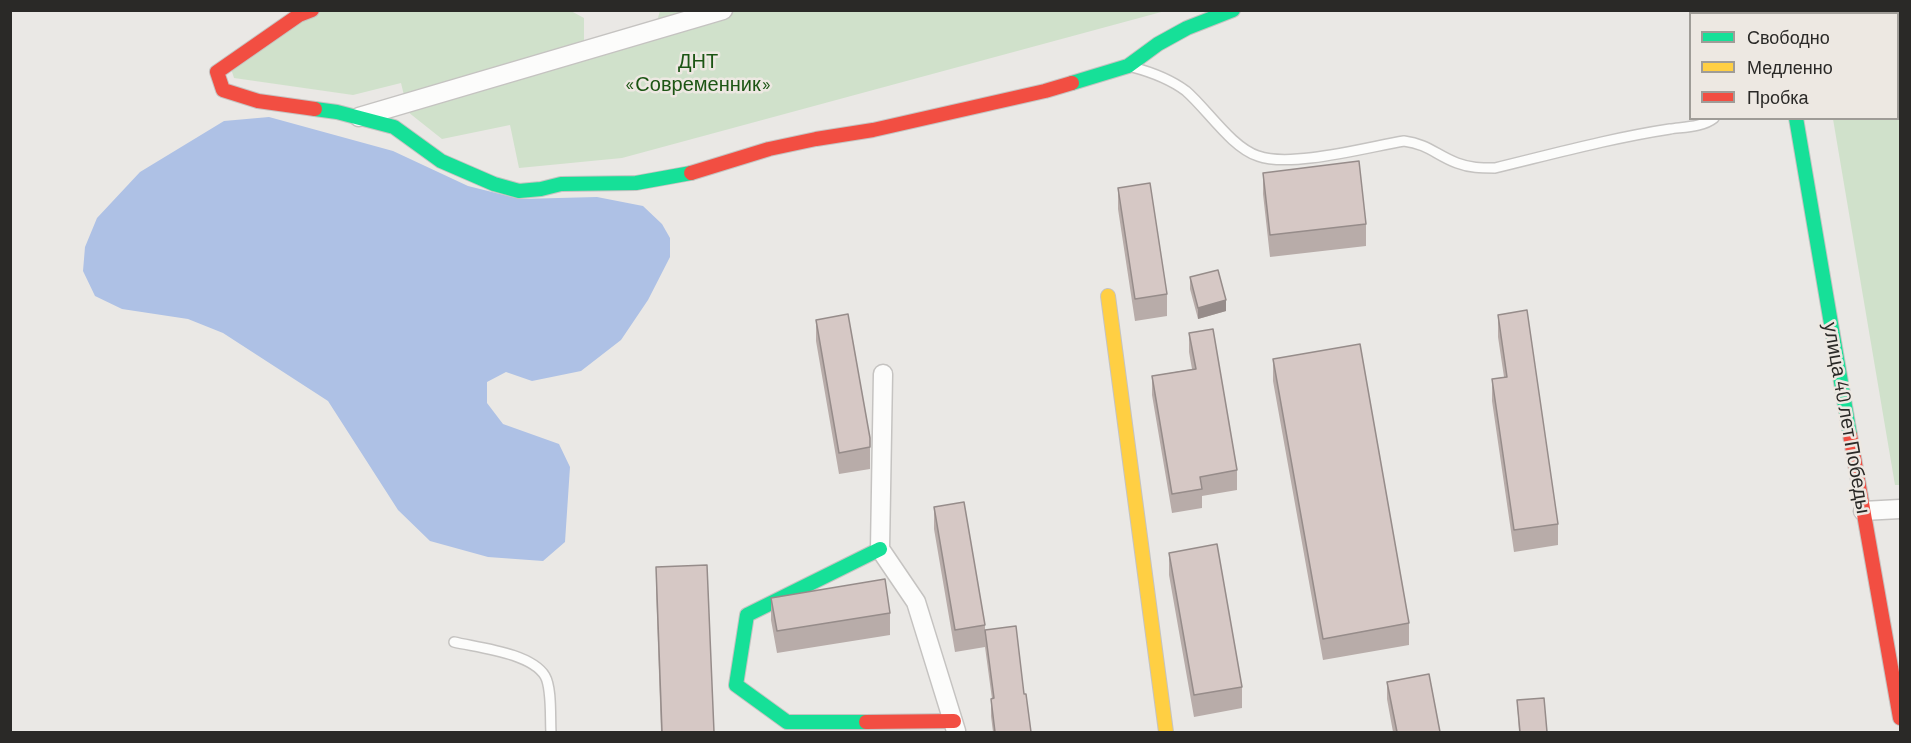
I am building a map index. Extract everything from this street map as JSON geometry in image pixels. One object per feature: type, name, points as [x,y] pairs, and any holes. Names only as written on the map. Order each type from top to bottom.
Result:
[{"type":"street","points":[[312,10],[299,15],[217,72],[223,90],[258,101],[337,112],[394,128],[441,161],[494,184],[519,191],[541,189],[561,183],[636,183],[680,176],[769,149],[816,138],[873,130],[1045,91],[1128,66],[1158,44],[1187,28],[1233,10]]},
{"type":"street","points":[[359,117],[723,10]]},
{"type":"street","name":"улица 40 лет Победы","points":[[1796,120],[1900,718]]},
{"type":"street","points":[[1108,296],[1166,732]]},
{"type":"street","points":[[880,549],[747,615],[736,685],[787,722],[955,727],[916,602],[880,549],[883,374]]},
{"type":"street","points":[[1863,511],[1900,509]]},
{"type":"lane","points":[[1128,66],[1155,73],[1185,91],[1241,147],[1258,156],[1281,160],[1310,158],[1404,141],[1418,142],[1456,163],[1474,168],[1495,168],[1625,136],[1698,125],[1713,120]]},
{"type":"lane","points":[[454,642],[524,658],[536,665],[546,678],[551,732]]},
{"type":"green space","name":"ДНТ «Современник»","points":[[291,11],[571,11],[584,18],[584,46],[655,28],[660,11],[1165,11],[622,158],[519,168],[510,125],[442,139],[408,112],[401,83],[353,95],[234,78],[228,59]]},
{"type":"green space","points":[[1900,11],[1900,485],[1895,485],[1833,120],[1899,120],[1899,12],[1814,12]]},
{"type":"water","points":[[269,117],[393,151],[468,186],[520,199],[597,197],[643,206],[662,224],[670,238],[670,257],[648,300],[621,340],[581,371],[532,381],[506,372],[487,382],[487,403],[503,424],[559,444],[570,467],[565,542],[543,561],[488,557],[430,541],[398,510],[328,401],[223,333],[188,319],[122,309],[95,296],[83,271],[85,247],[97,218],[140,172],[224,121]]},
{"type":"building","points":[[1359,161],[1366,224],[1270,235],[1263,173]]},
{"type":"building","points":[[1150,183],[1167,294],[1135,299],[1118,188]]},
{"type":"building","points":[[1218,270],[1226,300],[1198,308],[1190,277]]},
{"type":"building","points":[[1527,310],[1558,524],[1514,530],[1492,379],[1507,377],[1498,315]]},
{"type":"building","points":[[848,314],[870,447],[839,453],[816,320]]},
{"type":"building","points":[[1213,329],[1237,470],[1200,477],[1202,489],[1172,494],[1152,376],[1196,369],[1189,333]]},
{"type":"building","points":[[1360,344],[1409,623],[1323,639],[1273,359]]},
{"type":"building","points":[[964,502],[985,625],[955,630],[934,507]]},
{"type":"building","points":[[1217,544],[1242,687],[1194,695],[1169,553]]},
{"type":"building","points":[[707,565],[714,732],[662,732],[656,567]]},
{"type":"building","points":[[885,579],[890,613],[777,631],[771,598]]},
{"type":"building","points":[[1016,626],[1031,732],[995,732],[991,699],[994,698],[985,630]]},
{"type":"building","points":[[1429,674],[1440,732],[1397,732],[1387,682]]},
{"type":"building","points":[[1544,698],[1547,732],[1520,732],[1517,700]]},
{"type":"traffic: fast","points":[[1072,83],[1128,66],[1158,44],[1187,28],[1233,10]]},
{"type":"traffic: fast","points":[[315,109],[337,112],[394,127],[441,161],[494,184],[519,191],[561,184],[636,183],[691,173]]},
{"type":"traffic: fast","points":[[1796,120],[1850,435]]},
{"type":"traffic: fast","points":[[866,722],[787,722],[736,685],[747,615],[880,549]]},
{"type":"traffic: slow","points":[[1108,296],[1166,732]]},
{"type":"traffic: jam","points":[[312,10],[299,15],[217,72],[223,90],[258,101],[315,109]]},
{"type":"traffic: jam","points":[[691,173],[769,149],[873,130],[1072,83]]},
{"type":"traffic: jam","points":[[1850,435],[1900,718]]},
{"type":"traffic: jam","points":[[866,722],[954,721]]}]
